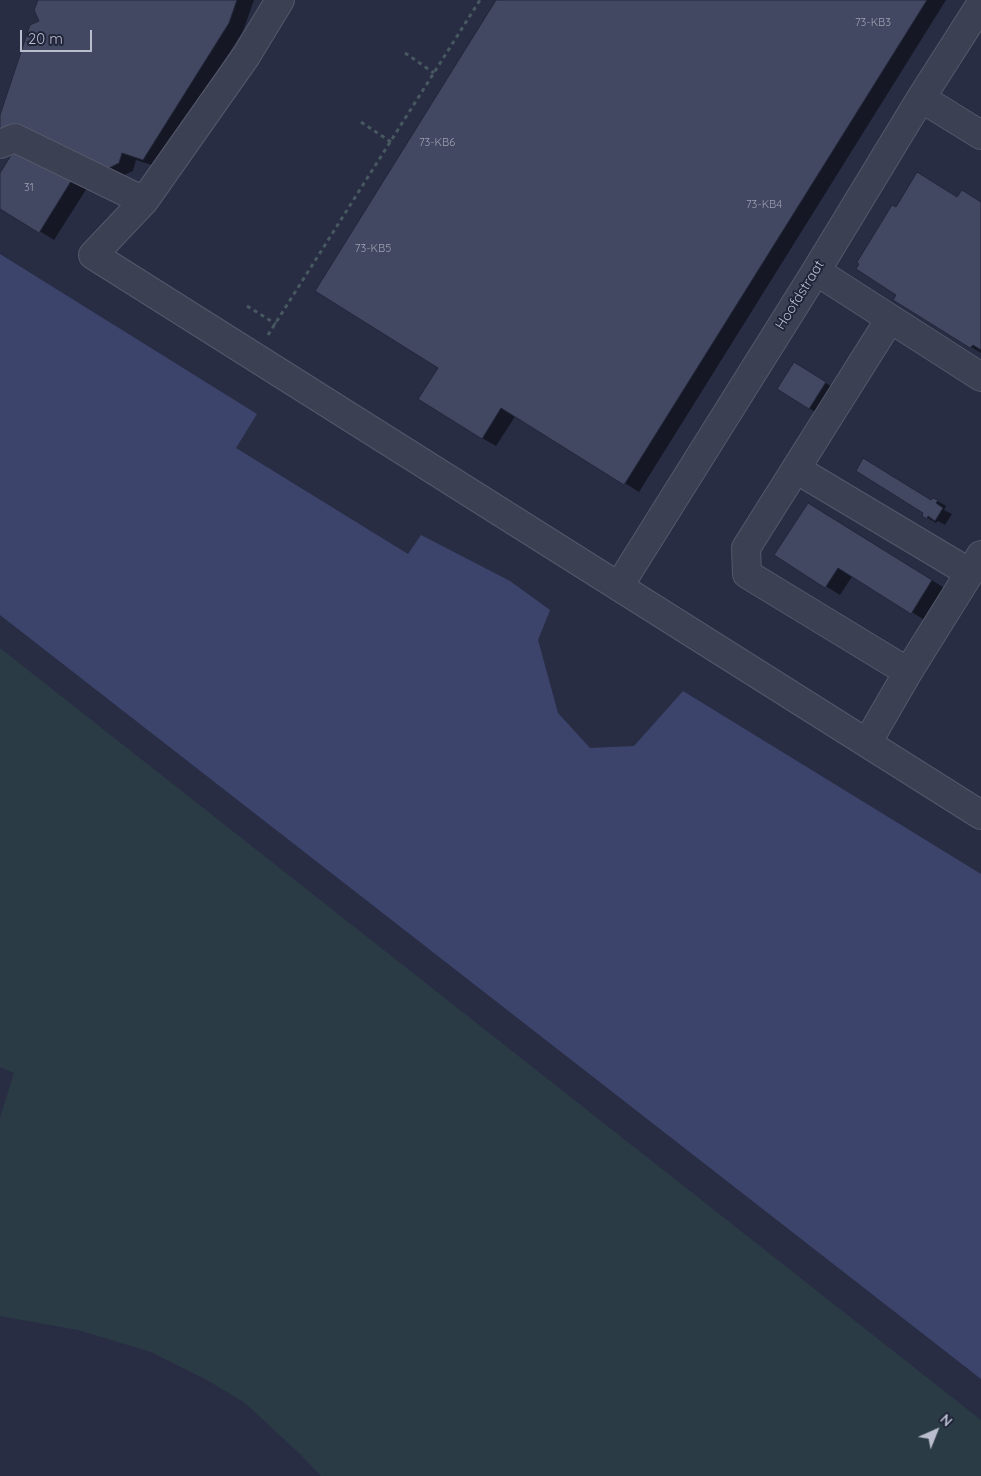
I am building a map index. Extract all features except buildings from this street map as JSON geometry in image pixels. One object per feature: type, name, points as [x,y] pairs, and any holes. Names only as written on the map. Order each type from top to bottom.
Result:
[{"type":"street","points":[[280,0],[246,56],[144,201],[92,254],[981,814]]},
{"type":"street","name":"Hoofdstraat","points":[[618,586],[981,4]]},
{"type":"street","points":[[921,98],[981,135]]},
{"type":"street","points":[[0,144],[15,138],[144,201]]},
{"type":"street","points":[[816,271],[981,377]]},
{"type":"street","points":[[890,320],[746,548],[747,574],[908,672]]},
{"type":"street","points":[[796,469],[975,564],[908,672],[867,743]]},
{"type":"path","points":[[254,357],[480,0]]},
{"type":"path","points":[[404,53],[434,73]]},
{"type":"path","points":[[361,122],[391,142]]},
{"type":"path","points":[[247,306],[276,324]]},
{"type":"shaded area","points":[[0,648],[981,1420],[981,1476],[321,1476],[245,1403],[207,1380],[151,1352],[78,1330],[0,1316],[0,1118],[14,1073],[0,1067]]},
{"type":"water","points":[[0,254],[257,414],[236,448],[408,554],[421,535],[510,581],[550,610],[538,640],[558,713],[590,748],[634,746],[683,691],[981,874],[981,1379],[0,615]]}]
